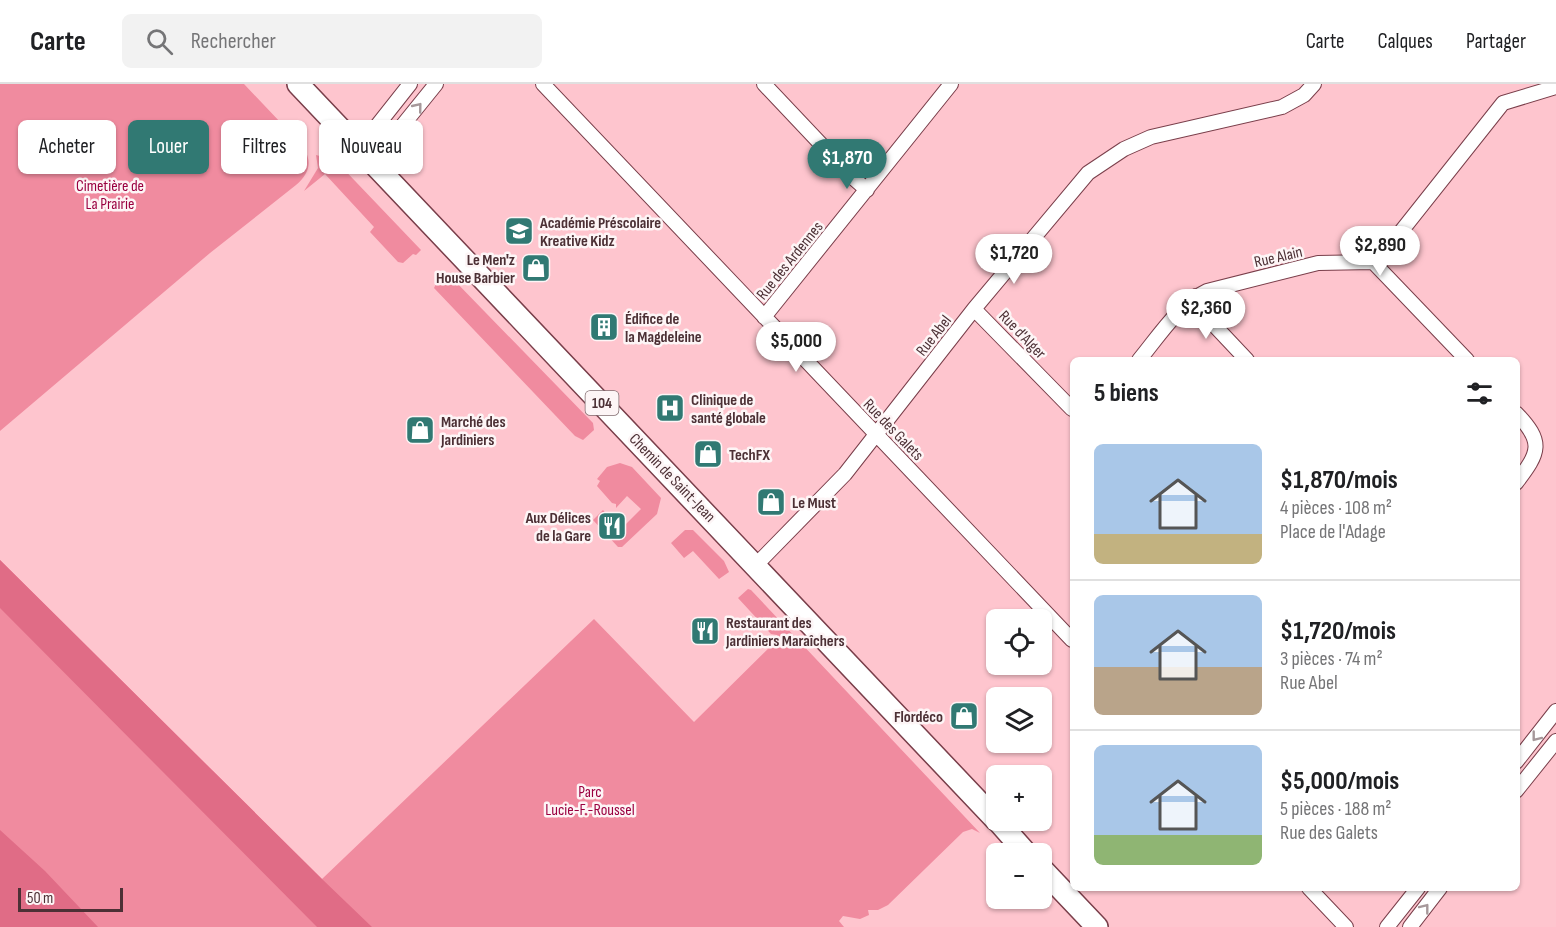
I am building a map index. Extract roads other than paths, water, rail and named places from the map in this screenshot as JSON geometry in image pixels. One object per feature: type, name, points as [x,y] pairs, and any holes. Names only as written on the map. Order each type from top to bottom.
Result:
[{"type":"main road","name":"Chemin de Saint-Jean","points":[[298,84],[332,120]]},
{"type":"main road","name":"Chemin de Saint-Jean","points":[[383,174],[986,809]]},
{"type":"main road","name":"Chemin de Saint-Jean","points":[[1006,831],[1018,843]]},
{"type":"main road","points":[[1052,880],[1097,927]]},
{"type":"street","points":[[382,120],[410,84]]},
{"type":"street","points":[[407,120],[436,84]]},
{"type":"street","name":"Rue des Galets","points":[[543,84],[1070,638]]},
{"type":"street","points":[[764,84],[867,190]]},
{"type":"street","name":"Rue des Ardennes","points":[[764,317],[951,84]]},
{"type":"street","name":"Rue Abel","points":[[756,565],[826,496],[974,309],[1068,194],[1088,173],[1110,156],[1151,137],[1282,107],[1304,95],[1314,84]]},
{"type":"street","points":[[1464,357],[1373,262],[1384,253],[1503,103],[1556,87]]},
{"type":"street","name":"Rue Alain","points":[[1142,357],[1196,296],[1222,285],[1318,263],[1373,262]]},
{"type":"street","points":[[1196,296],[1214,325],[1244,357]]},
{"type":"street","name":"Rue d'Alger","points":[[974,309],[1070,407]]},
{"type":"street","points":[[1520,417],[1531,428],[1536,440],[1534,459],[1520,478]]},
{"type":"street","points":[[1520,757],[1556,711]]},
{"type":"street","points":[[1520,786],[1556,741]]},
{"type":"street","points":[[1311,891],[1346,927]]},
{"type":"street","points":[[1387,927],[1416,891]]},
{"type":"street","points":[[1410,927],[1438,891]]},
{"type":"place","name":"Académie Préscolaire Kreative Kidz","points":[[519,231]]},
{"type":"place","name":"Le Men'z House Barbier","points":[[536,268]]},
{"type":"place","name":"Édifice de la Magdeleine","points":[[604,327]]},
{"type":"place","name":"Clinique de santé globale","points":[[670,408]]},
{"type":"place","name":"Marché des Jardiniers","points":[[420,430]]},
{"type":"place","name":"TechFX","points":[[708,454]]},
{"type":"place","name":"Le Must","points":[[771,502]]},
{"type":"place","name":"Aux Délices de la Gare","points":[[612,526]]},
{"type":"place","name":"Restaurant des Jardiniers Maraîchers","points":[[705,631]]},
{"type":"place","name":"Flordéco","points":[[964,716]]},
{"type":"park label","name":"Cimetière de La Prairie","points":[[110,194]]},
{"type":"park label","name":"Parc Lucie-F.-Roussel","points":[[590,800]]}]
